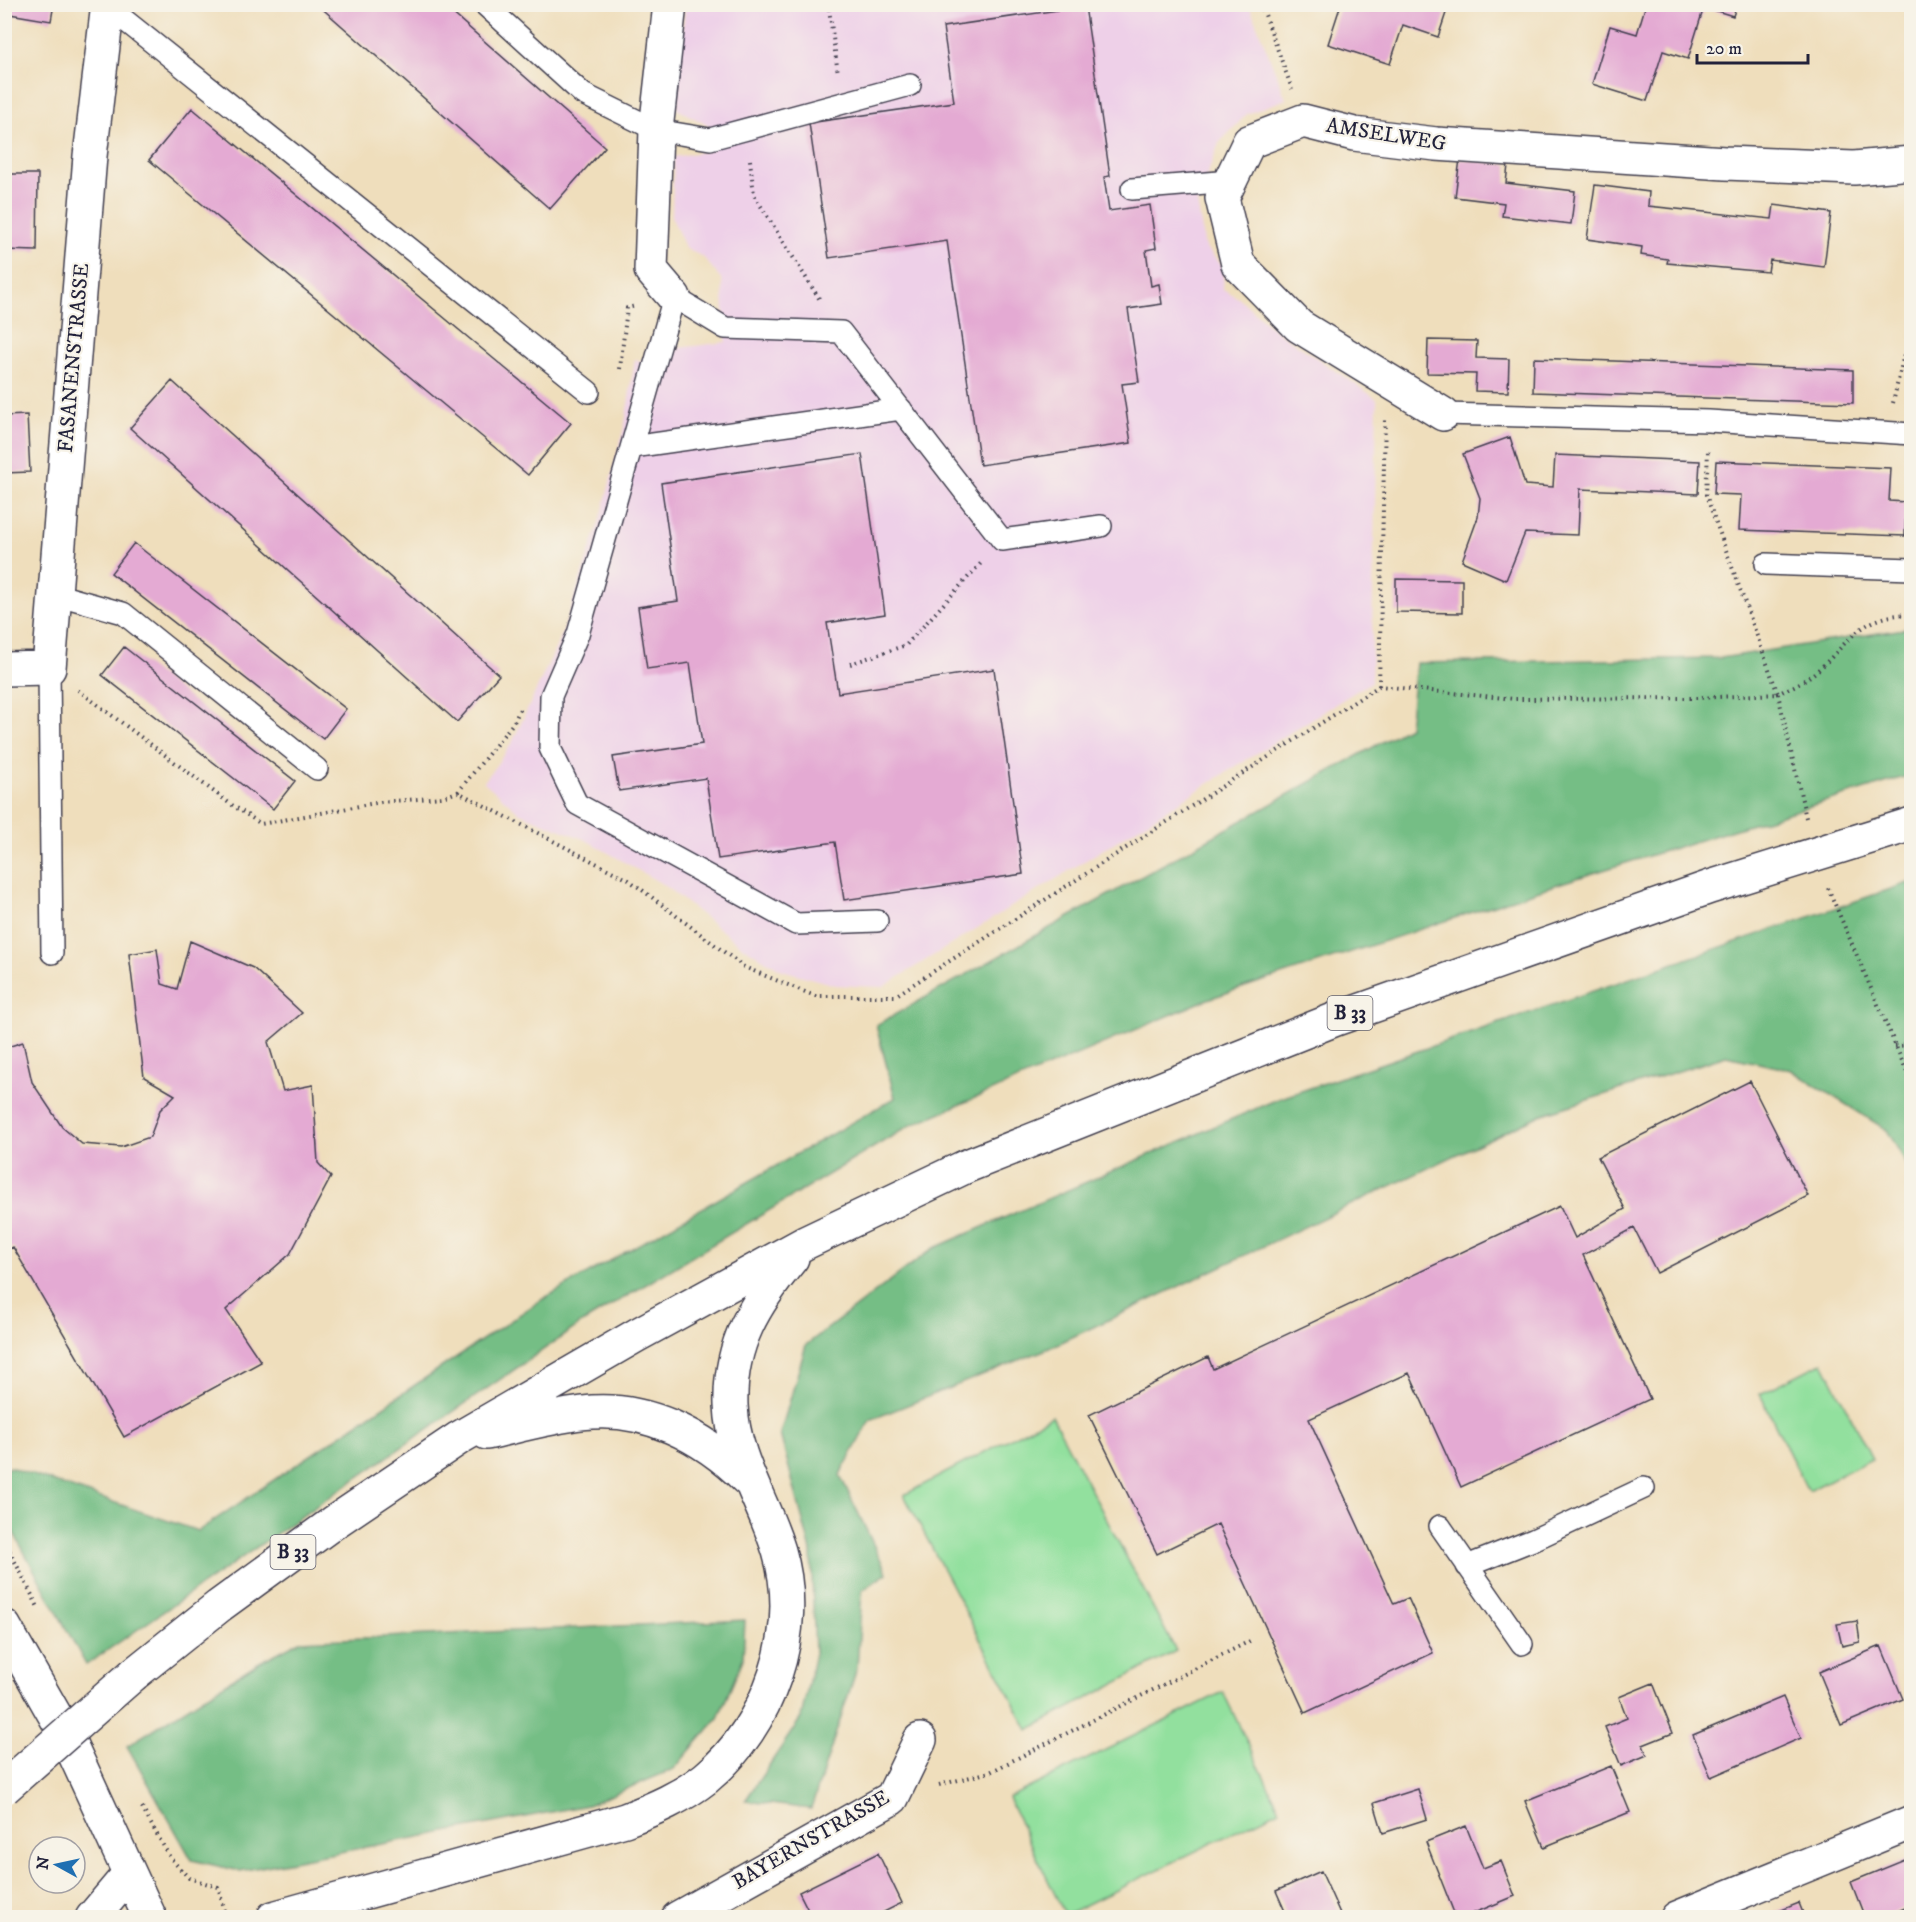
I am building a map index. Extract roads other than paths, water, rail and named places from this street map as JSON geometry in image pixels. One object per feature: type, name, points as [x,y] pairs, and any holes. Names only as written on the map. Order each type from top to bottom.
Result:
[{"type":"main road","points":[[670,4],[656,130],[651,270],[674,297]]},
{"type":"main road","name":"FASANENSTRASSE","points":[[49,668],[90,156],[108,5]]},
{"type":"main road","name":"AMSELWEG","points":[[1443,414],[1299,326],[1238,264],[1222,198],[1249,142],[1303,121],[1354,134],[1436,144],[1725,163],[1854,168],[1911,163]]},
{"type":"main road","points":[[4,669],[49,668]]},
{"type":"main road","name":"B 33","points":[[4,1788],[134,1674],[219,1606],[333,1522],[459,1438],[637,1335],[805,1243],[967,1166],[1336,1019],[1688,895],[1911,824]]},
{"type":"main road","points":[[273,1917],[625,1820],[654,1809],[706,1778],[746,1733],[763,1707],[782,1648],[786,1606],[780,1554],[734,1432],[731,1405],[732,1375],[738,1346],[748,1318],[763,1293],[805,1243]]},
{"type":"main road","points":[[459,1438],[583,1413],[613,1413],[642,1417],[671,1426],[701,1440],[728,1459],[752,1483]]},
{"type":"main road","points":[[4,1626],[65,1733],[150,1917]]},
{"type":"main road","name":"BAYERNSTRASSE","points":[[678,1917],[892,1798],[920,1740]]},
{"type":"main road","points":[[1677,1917],[1911,1822]]},
{"type":"main road","points":[[92,1917],[129,1874]]},
{"type":"lane","points":[[484,4],[583,94],[656,130],[710,139],[910,85]]},
{"type":"lane","points":[[108,5],[589,392]]},
{"type":"lane","points":[[1132,189],[1231,181]]},
{"type":"lane","points":[[877,921],[796,924],[577,804],[550,748],[551,696],[578,634],[674,297],[725,328],[841,332],[1002,540],[1101,526]]},
{"type":"lane","points":[[632,447],[900,409]]},
{"type":"lane","points":[[1443,414],[1709,421],[1911,434]]},
{"type":"lane","points":[[1766,564],[1911,569]]},
{"type":"lane","points":[[55,594],[123,613],[316,769]]},
{"type":"lane","points":[[49,668],[52,953]]},
{"type":"lane","points":[[1467,1566],[1533,1540],[1644,1488]]},
{"type":"lane","points":[[1440,1526],[1522,1644]]}]
